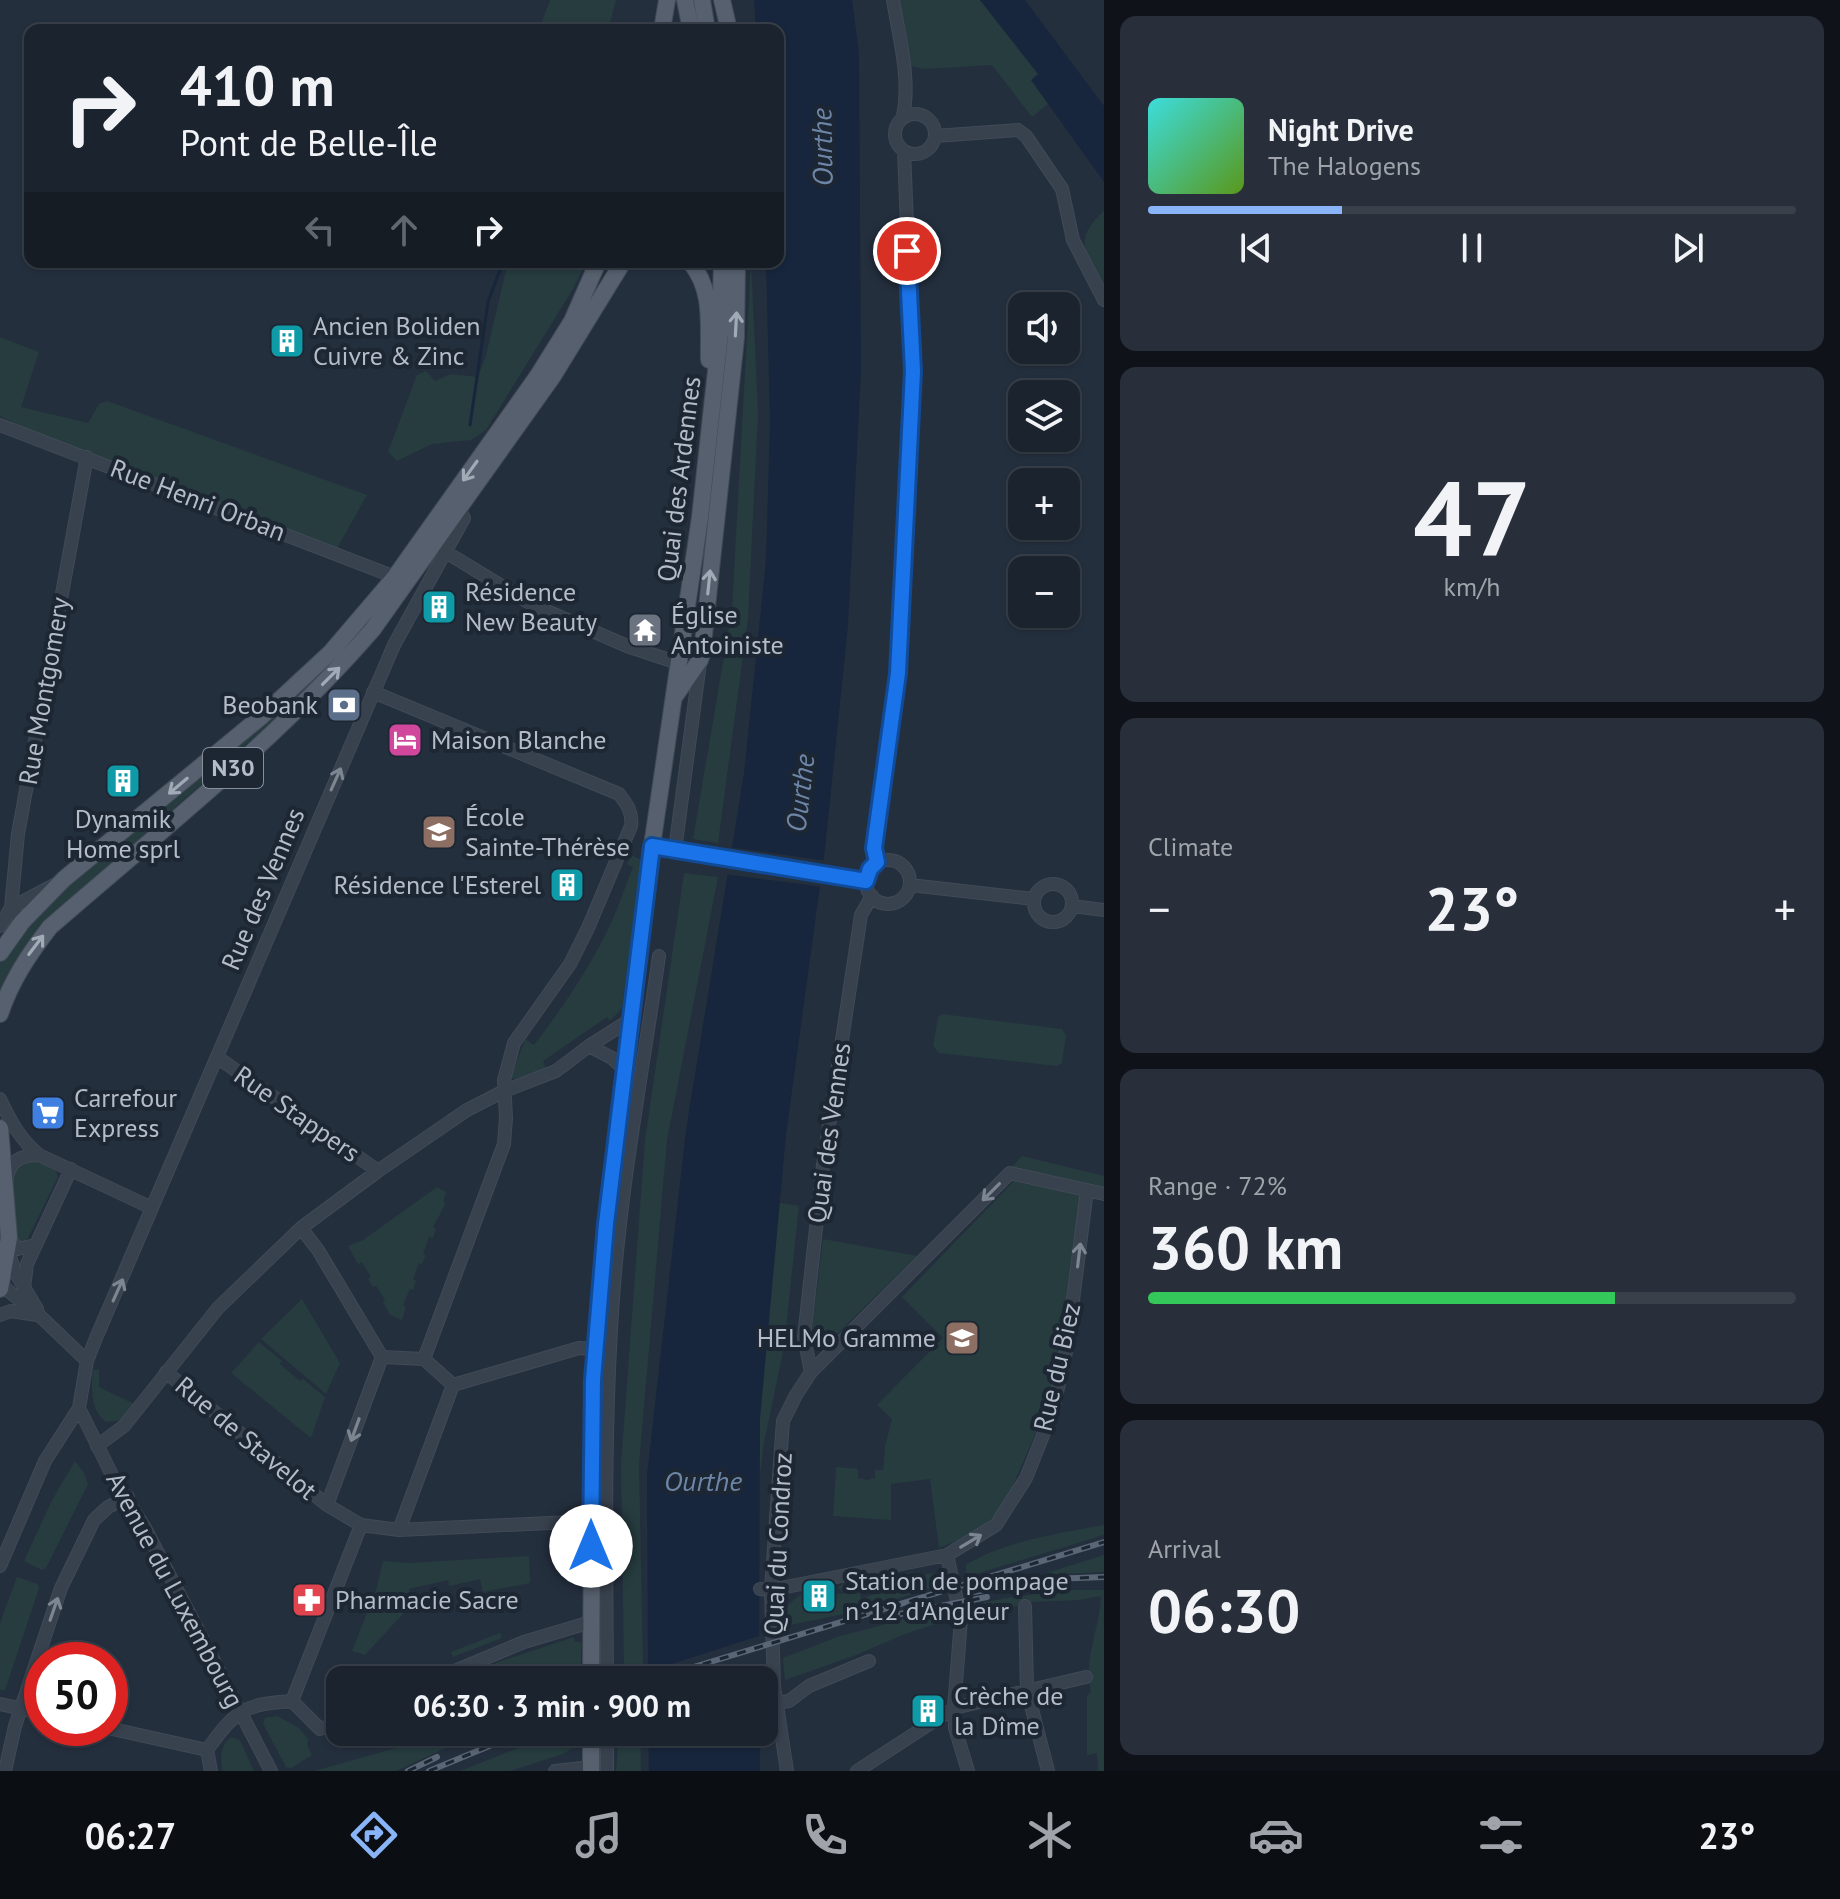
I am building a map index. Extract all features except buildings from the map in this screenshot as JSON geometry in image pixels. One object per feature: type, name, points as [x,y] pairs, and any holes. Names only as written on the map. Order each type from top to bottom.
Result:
[{"type":"main road","points":[[663,24],[667,0]]},
{"type":"main road","points":[[685,0],[690,24]]},
{"type":"main road","points":[[702,0],[706,24]]},
{"type":"main road","points":[[710,0],[713,24]]},
{"type":"main road","points":[[722,0],[728,24]]},
{"type":"main road","points":[[729,0],[729,24]]},
{"type":"main road","name":"N30","points":[[0,953],[22,922],[64,879],[262,716],[331,652],[395,577],[555,350],[578,309],[595,268]]},
{"type":"main road","name":"Rue des Vennes","points":[[460,511],[553,376],[619,268]]},
{"type":"main road","points":[[694,268],[703,280],[708,297],[710,434]]},
{"type":"main road","name":"Quai des Ardennes","points":[[591,1666],[595,1349],[606,1224],[652,846],[710,434],[720,334],[722,268]]},
{"type":"main road","name":"Quai des Ardennes","points":[[672,701],[700,660],[736,338],[737,268]]},
{"type":"main road","name":"N30","points":[[0,1014],[13,981],[50,927],[274,732],[343,664],[373,629],[460,511]]},
{"type":"main road","points":[[0,1128],[5,1184],[5,1247],[0,1286]]},
{"type":"main road","points":[[593,1746],[597,1770]]},
{"type":"street","points":[[893,0],[904,77],[906,102],[903,117]]},
{"type":"street","points":[[909,114],[922,115],[932,123],[935,136],[933,143],[923,152],[910,153],[899,146],[894,134],[895,127],[909,114]]},
{"type":"street","points":[[935,136],[1018,130],[1026,136],[1062,189],[1073,240],[1104,300]]},
{"type":"street","points":[[877,862],[874,848],[898,673],[913,371],[904,151]]},
{"type":"street","name":"Rue Henri Orban","points":[[0,425],[395,577]]},
{"type":"street","name":"Rue Montgomery","points":[[11,908],[18,834],[87,457]]},
{"type":"street","name":"Rue des Vennes","points":[[0,1566],[45,1461],[79,1408],[87,1361],[373,692],[400,632],[464,518],[460,511]]},
{"type":"street","points":[[444,551],[533,605],[627,646],[678,663]]},
{"type":"street","name":"Quai des Ardennes","points":[[675,850],[700,660]]},
{"type":"street","points":[[373,692],[619,794],[628,805],[632,818],[588,928],[570,964],[514,1043],[504,1080],[504,1144],[424,1359]]},
{"type":"street","points":[[652,846],[866,881]]},
{"type":"street","points":[[888,860],[899,863],[908,872],[910,885],[904,897],[897,902],[887,904],[872,896],[866,881],[870,869],[877,862],[888,860]]},
{"type":"street","points":[[0,926],[11,908],[64,879]]},
{"type":"street","points":[[1053,883],[1063,886],[1070,895],[1072,906],[1066,918],[1051,923],[1038,917],[1033,899],[1039,888],[1053,883]]},
{"type":"street","points":[[910,885],[1033,899]]},
{"type":"street","name":"Quai des Vennes","points":[[811,1372],[804,1337],[823,1165],[861,915],[872,896]]},
{"type":"street","points":[[1072,906],[1104,910]]},
{"type":"street","points":[[11,908],[22,922]]},
{"type":"street","points":[[607,1666],[608,1381],[613,1296],[659,956]]},
{"type":"street","points":[[97,1446],[124,1426],[218,1308],[301,1228],[467,1110],[504,1091],[546,1076],[630,1020]]},
{"type":"street","points":[[589,1046],[612,1058],[624,1069]]},
{"type":"street","name":"Rue Stappers","points":[[217,1057],[378,1171]]},
{"type":"street","points":[[0,1099],[14,1129],[39,1155],[152,1208]]},
{"type":"street","points":[[5,1184],[8,1171],[16,1160],[25,1155],[39,1155]]},
{"type":"street","points":[[24,1288],[25,1270],[71,1169]]},
{"type":"street","name":"Quai du Condroz","points":[[773,1666],[766,1589],[783,1421],[811,1372],[1010,1173],[1087,1190]]},
{"type":"street","points":[[1087,1190],[1104,1194]]},
{"type":"street","name":"Rue du Biez","points":[[766,1589],[947,1555],[996,1525],[1010,1508],[1026,1478],[1053,1410],[1067,1347],[1087,1190]]},
{"type":"street","points":[[301,1228],[318,1250],[382,1357]]},
{"type":"street","points":[[5,1247],[18,1249],[35,1245]]},
{"type":"street","points":[[5,1247],[40,1316]]},
{"type":"street","points":[[0,1286],[40,1316],[87,1361]]},
{"type":"street","points":[[0,1315],[11,1311],[40,1316]]},
{"type":"street","points":[[453,1385],[579,1348],[595,1349]]},
{"type":"street","points":[[382,1357],[424,1359],[453,1385]]},
{"type":"street","points":[[327,1505],[382,1357]]},
{"type":"street","name":"Rue de Stavelot","points":[[166,1372],[327,1505],[361,1525]]},
{"type":"street","points":[[399,1530],[453,1385]]},
{"type":"street","name":"Avenue du Luxembourg","points":[[79,1408],[271,1771]]},
{"type":"street","points":[[5,1771],[11,1740],[61,1588],[92,1525],[108,1507],[128,1497]]},
{"type":"street","points":[[292,1701],[361,1525],[399,1530],[591,1521]]},
{"type":"street","points":[[947,1555],[961,1619],[955,1728],[968,1771]]},
{"type":"street","points":[[1025,1606],[1027,1690],[1048,1771]]},
{"type":"street","points":[[467,1666],[524,1642],[591,1622]]},
{"type":"street","points":[[778,1703],[789,1701],[832,1675],[869,1661]]},
{"type":"street","points":[[857,1771],[954,1708],[1086,1677]]},
{"type":"street","points":[[211,1771],[207,1750],[228,1723],[256,1703],[292,1701]]},
{"type":"street","points":[[292,1701],[320,1729],[326,1728]]},
{"type":"street","points":[[0,1704],[24,1710]]},
{"type":"street","name":"Quai du Condroz","points":[[778,1715],[787,1771]]},
{"type":"street","points":[[128,1732],[207,1750]]},
{"type":"street","points":[[555,1771],[597,1770],[603,1746]]},
{"type":"green space","points":[[550,0],[616,0],[610,24],[541,24]]},
{"type":"green space","points":[[894,0],[980,0],[1039,74],[1032,80],[1048,104],[1032,117],[992,65],[924,69],[904,64]]},
{"type":"green space","points":[[1104,211],[1104,285],[1087,255],[1085,239],[1094,221]]},
{"type":"green space","points":[[507,268],[583,268],[486,430],[471,440],[432,444],[397,461],[388,452],[417,375],[426,371],[435,381],[451,374],[478,377]]},
{"type":"green space","points":[[751,268],[758,413],[748,618],[718,843],[693,839],[732,609]]},
{"type":"green space","points":[[0,337],[39,352],[21,407],[88,423],[99,404],[107,401],[367,495],[335,552],[87,456],[0,416]]},
{"type":"green space","points":[[363,623],[365,630],[312,686],[42,925],[5,979],[0,993],[0,962],[10,943],[36,912]]},
{"type":"green space","points":[[631,855],[641,860],[622,1008],[610,1021],[607,1017],[543,1061],[546,1068],[513,1079],[511,1077],[525,1039],[534,1045],[577,984],[605,936],[633,867],[627,864]]},
{"type":"green space","points":[[684,873],[718,877],[667,1140],[639,1464],[643,1666],[624,1666],[621,1464],[645,1140]]},
{"type":"green space","points":[[942,1014],[1062,1029],[1066,1035],[1062,1063],[1057,1066],[939,1053],[933,1046],[938,1017]]},
{"type":"green space","points":[[1022,1156],[1104,1176],[1104,1190],[1011,1168]]},
{"type":"green space","points":[[36,1161],[55,1169],[58,1177],[22,1245],[17,1240],[12,1175],[22,1162]]},
{"type":"green space","name":"HELMo Gramme","points":[[1015,1180],[1081,1195],[1056,1387],[1007,1499],[989,1522],[969,1536],[939,1548],[930,1479],[891,1484],[891,1520],[833,1516],[836,1467],[858,1469],[858,1478],[867,1480],[875,1478],[875,1470],[883,1470],[892,1419],[877,1405],[943,1338],[902,1297]]},
{"type":"green space","points":[[437,1187],[446,1192],[443,1202],[446,1203],[433,1227],[436,1229],[433,1238],[429,1237],[422,1264],[419,1263],[413,1290],[410,1289],[403,1305],[406,1307],[402,1320],[390,1315],[383,1302],[385,1300],[368,1279],[371,1277],[362,1262],[358,1264],[348,1246],[363,1240]]},
{"type":"green space","points":[[774,1202],[799,1206],[784,1347],[763,1448],[756,1511],[759,1345]]},
{"type":"green space","points":[[823,1239],[917,1256],[837,1334],[829,1338],[820,1338],[812,1328]]},
{"type":"green space","points":[[302,1299],[340,1363],[326,1394],[261,1339]]},
{"type":"green space","points":[[259,1342],[300,1381],[303,1379],[325,1397],[311,1438],[231,1373]]},
{"type":"green space","points":[[93,1370],[99,1370],[99,1387],[134,1404],[120,1421],[106,1422],[97,1411],[92,1391]]},
{"type":"green space","points":[[75,1461],[88,1484],[46,1568],[42,1570],[24,1561],[51,1502]]},
{"type":"green space","points":[[1104,1525],[1104,1535],[966,1577],[966,1565],[997,1550],[1033,1539]]},
{"type":"green space","points":[[1104,1555],[1104,1572],[1040,1575]]},
{"type":"green space","points":[[529,1556],[530,1583],[483,1592],[480,1579],[449,1586],[448,1580],[409,1589],[412,1604],[365,1655],[352,1651],[376,1590],[383,1561],[409,1563]]},
{"type":"green space","points":[[914,1572],[865,1592],[859,1589],[842,1592],[838,1587],[851,1580]]},
{"type":"green space","points":[[939,1573],[944,1584],[858,1611],[781,1627],[787,1607],[804,1593],[807,1606],[832,1602],[831,1586],[835,1594],[860,1593],[861,1599],[927,1574]]},
{"type":"green space","points":[[17,1577],[38,1584],[39,1588],[5,1690],[0,1690],[0,1623]]},
{"type":"green space","points":[[1067,1590],[1104,1590],[1104,1771],[1096,1771],[1097,1753],[1087,1755],[1090,1655],[1101,1596],[1033,1602],[970,1616],[969,1606]]},
{"type":"green space","points":[[950,1607],[954,1618],[785,1680],[783,1658],[837,1637]]},
{"type":"green space","points":[[500,1633],[502,1638],[453,1657],[451,1652]]},
{"type":"green space","points":[[574,1637],[575,1642],[581,1642],[581,1666],[496,1666],[495,1663]]},
{"type":"green space","points":[[277,1716],[299,1728],[308,1739],[307,1745],[312,1755],[291,1768],[286,1767],[263,1724],[265,1718]]},
{"type":"green space","points":[[232,1737],[240,1740],[254,1771],[222,1771],[223,1748]]},
{"type":"green space","points":[[450,1746],[396,1771],[314,1771],[396,1748]]},
{"type":"green space","points":[[523,1746],[575,1746],[563,1754],[510,1771],[460,1771]]},
{"type":"green space","points":[[618,1746],[640,1746],[641,1771],[616,1771]]},
{"type":"water","name":"Ourthe","points":[[754,0],[852,0],[859,53],[861,371],[848,626],[825,849],[786,1135],[760,1419],[759,1666],[648,1666],[647,1475],[686,1130],[744,773],[766,560],[770,421],[766,268],[784,268],[784,24],[756,24]]},
{"type":"water","points":[[980,0],[1025,0],[1104,106],[1104,182],[1031,80],[1038,74]]},
{"type":"water","points":[[648,1746],[760,1746],[760,1771],[649,1771]]},
{"type":"pier","points":[[728,847],[827,861],[824,887],[724,874]]},
{"type":"pier","points":[[762,1635],[762,1664],[666,1666]]},
{"type":"waterway","points":[[470,425],[488,302],[501,268]]},
{"type":"railway","points":[[697,1666],[1104,1542]]},
{"type":"railway","points":[[973,1592],[1051,1579],[1104,1577]]},
{"type":"railway","points":[[900,1614],[987,1597]]},
{"type":"railway","points":[[429,1771],[489,1746]]},
{"type":"railway","points":[[408,1771],[437,1757]]},
{"type":"place","name":"Ancien Boliden Cuivre & Zinc","points":[[287,341]]},
{"type":"place","name":"Résidence New Beauty","points":[[439,607]]},
{"type":"place","name":"Église Antoiniste","points":[[645,630]]},
{"type":"place","name":"Beobank","points":[[344,705]]},
{"type":"place","name":"Maison Blanche","points":[[405,740]]},
{"type":"place","name":"Dynamik Home sprl","points":[[123,781]]},
{"type":"place","name":"École Sainte-Thérèse","points":[[439,832]]},
{"type":"place","name":"Résidence l'Esterel","points":[[567,885]]},
{"type":"place","name":"Carrefour Express","points":[[48,1113]]},
{"type":"place","name":"HELMo Gramme","points":[[962,1338]]},
{"type":"place","name":"Station de pompage n°12 d'Angleur","points":[[819,1596]]},
{"type":"place","name":"Pharmacie Sacre","points":[[309,1600]]},
{"type":"place","name":"Crèche de la Dîme","points":[[928,1711]]},
{"type":"route","points":[[591,1546],[595,1349],[606,1224],[652,846],[866,881],[870,869],[877,862],[874,848],[898,673],[913,371],[907,251]]}]
